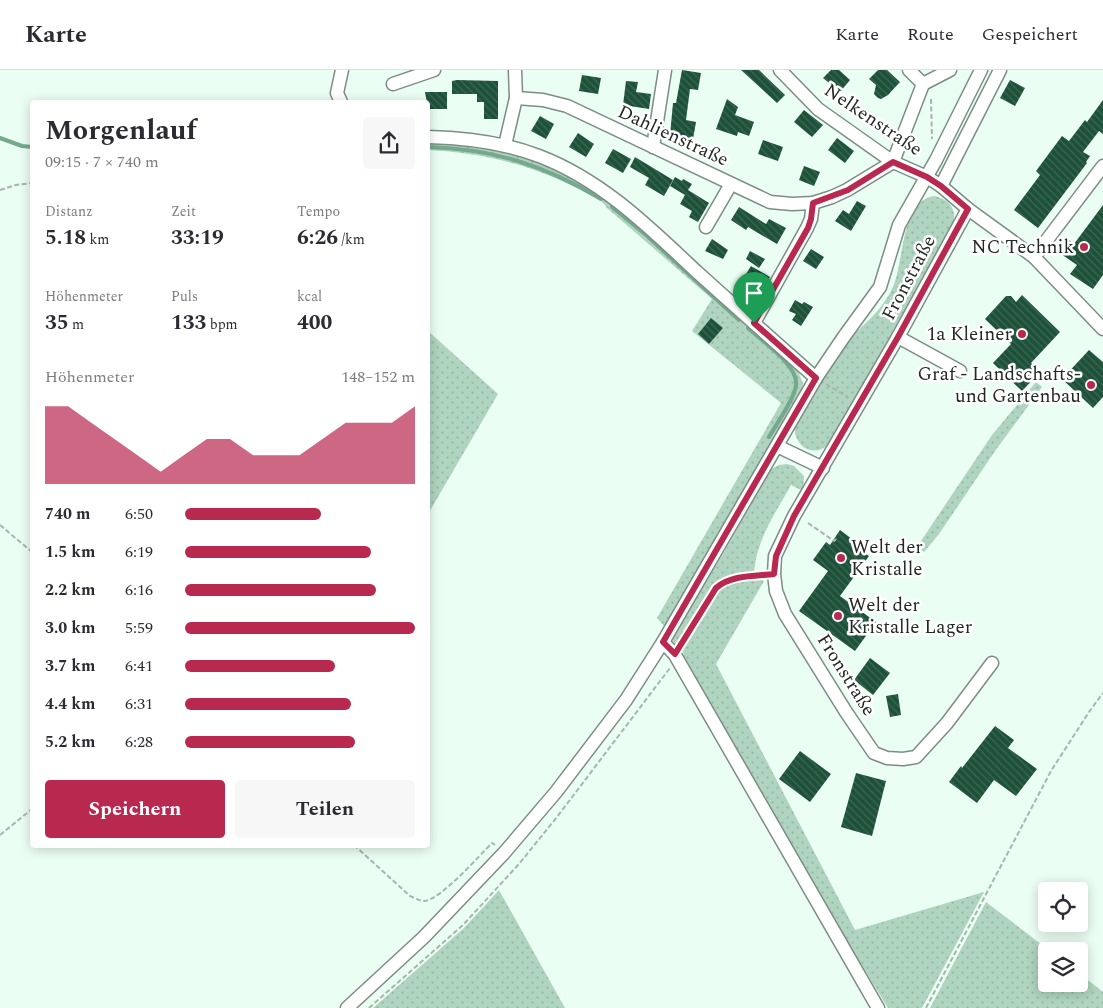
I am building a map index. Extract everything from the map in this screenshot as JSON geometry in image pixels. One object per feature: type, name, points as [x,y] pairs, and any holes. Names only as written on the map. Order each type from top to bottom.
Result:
[{"type":"street","points":[[340,100],[337,93],[342,70]]},
{"type":"street","points":[[393,84],[434,70]]},
{"type":"street","points":[[505,145],[516,98],[515,70]]},
{"type":"street","points":[[653,147],[665,70]]},
{"type":"street","name":"Nelkenstraße","points":[[780,70],[818,110],[893,162],[927,177],[941,186],[968,209],[1034,257],[1103,329]]},
{"type":"street","points":[[909,70],[923,84]]},
{"type":"street","points":[[893,162],[923,84],[950,70]]},
{"type":"street","points":[[347,1008],[424,937],[504,853],[556,792],[626,700],[663,642],[816,378],[842,338],[880,287],[899,225],[927,177],[981,70]]},
{"type":"street","points":[[941,186],[1000,70]]},
{"type":"street","name":"Dahlienstraße","points":[[516,98],[543,100],[567,106],[770,202],[813,203],[848,190],[893,162]]},
{"type":"street","points":[[430,137],[469,139],[505,145],[540,156],[572,172],[612,196],[641,219],[816,378]]},
{"type":"street","points":[[1034,257],[1103,166]]},
{"type":"street","points":[[706,227],[731,184]]},
{"type":"street","points":[[754,323],[808,228],[813,203]]},
{"type":"street","name":"Fronstraße","points":[[968,209],[898,337],[785,533],[776,556],[774,574],[776,591],[785,614],[874,753],[887,758],[903,759],[916,756],[947,723],[992,663]]},
{"type":"street","points":[[898,337],[960,371]]},
{"type":"street","points":[[777,446],[823,468]]},
{"type":"street","points":[[663,642],[675,654],[878,1008]]},
{"type":"path","points":[[923,84],[929,90],[931,99],[932,142]]},
{"type":"path","points":[[0,190],[30,183]]},
{"type":"path","points":[[816,378],[860,403]]},
{"type":"path","points":[[808,523],[834,541],[836,539]]},
{"type":"path","points":[[0,525],[30,550]]},
{"type":"path","points":[[369,1008],[463,925],[557,817],[670,669],[675,654],[716,588],[723,582],[731,579],[774,574]]},
{"type":"path","points":[[926,1008],[1051,771],[1103,693]]},
{"type":"path","points":[[0,835],[30,811]]},
{"type":"path","points":[[357,848],[410,896],[426,901],[433,898],[454,881],[492,843]]},
{"type":"green space","points":[[430,140],[497,149],[527,157],[554,168],[612,200],[796,367],[803,383],[802,391],[665,627],[657,618],[781,403],[692,331],[712,299],[600,200],[565,182],[527,167],[488,157],[430,150]]},
{"type":"green space","points":[[934,196],[950,204],[954,212],[954,222],[830,443],[818,450],[807,449],[796,438],[795,427],[797,421],[843,347],[876,312],[891,291],[914,209],[923,200]]},
{"type":"green space","points":[[430,333],[498,394],[430,511]]},
{"type":"green space","points":[[1036,382],[1042,387],[995,451],[939,534],[924,552],[917,547],[992,435]]},
{"type":"green space","points":[[787,464],[794,466],[804,476],[803,491],[791,485],[763,537],[754,573],[726,578],[714,585],[677,644],[674,645],[672,638],[726,549],[771,469]]},
{"type":"green space","points":[[760,578],[764,581],[716,664],[855,930],[984,892],[922,1008],[888,1008],[836,923],[684,656],[683,650],[720,589],[730,583]]},
{"type":"green space","points":[[499,890],[565,1008],[373,1008],[464,928]]},
{"type":"green space","points":[[986,902],[1038,942],[1038,992],[1088,992],[1088,980],[1103,992],[1103,1008],[930,1008]]},
{"type":"building","points":[[682,70],[701,73],[698,90],[690,89],[686,120],[696,122],[693,139],[670,135],[673,103],[676,103]]},
{"type":"building","points":[[741,70],[759,70],[785,95],[777,103]]},
{"type":"building","points":[[831,70],[839,70],[850,80],[840,92],[823,78]]},
{"type":"building","points":[[878,70],[887,70],[900,82],[888,95],[881,99],[874,94],[876,85],[869,79]]},
{"type":"building","points":[[582,75],[601,78],[598,94],[579,91]]},
{"type":"building","points":[[1010,80],[1025,88],[1015,106],[1000,98]]},
{"type":"building","points":[[452,81],[498,81],[498,119],[484,119],[484,102],[477,102],[477,94],[452,94]]},
{"type":"building","points":[[626,81],[638,82],[636,92],[651,94],[649,109],[623,105]]},
{"type":"building","points":[[425,92],[447,92],[447,109],[430,109],[430,100],[426,100]]},
{"type":"building","points":[[727,99],[738,107],[735,115],[754,122],[749,136],[738,132],[737,136],[716,129]]},
{"type":"building","points":[[1103,100],[1103,134],[1099,131],[1083,152],[1090,156],[1087,163],[1038,228],[1014,210],[1040,175],[1036,171],[1062,136],[1069,141],[1085,120],[1087,122]]},
{"type":"building","points":[[804,110],[823,125],[812,137],[794,122]]},
{"type":"building","points":[[540,116],[554,124],[546,139],[531,131]]},
{"type":"building","points":[[578,133],[594,144],[586,157],[569,147]]},
{"type":"building","points":[[837,138],[854,151],[845,163],[828,150]]},
{"type":"building","points":[[763,140],[783,147],[778,161],[758,154]]},
{"type":"building","points":[[613,149],[631,159],[623,173],[605,163]]},
{"type":"building","points":[[635,157],[673,180],[664,196],[645,185],[649,178],[630,167]]},
{"type":"building","points":[[804,166],[820,172],[814,186],[799,180]]},
{"type":"building","points":[[675,177],[692,184],[688,190],[709,203],[698,222],[689,217],[692,211],[680,204],[685,195],[670,186]]},
{"type":"building","points":[[857,201],[866,206],[851,231],[835,221],[843,210],[849,214]]},
{"type":"building","name":"NC Technik","points":[[1103,205],[1103,275],[1093,289],[1070,274],[1077,265],[1061,254],[1066,248],[1062,246],[1068,239],[1074,244]]},
{"type":"building","points":[[739,207],[766,224],[769,219],[786,228],[777,244],[748,227],[746,230],[731,220]]},
{"type":"building","points":[[712,239],[728,250],[723,259],[705,251]]},
{"type":"building","points":[[811,249],[824,257],[816,269],[803,261]]},
{"type":"building","points":[[750,251],[765,259],[759,268],[746,259]]},
{"type":"building","points":[[751,266],[770,277],[761,294],[751,288],[753,285],[743,279]]},
{"type":"building","points":[[1022,295],[1060,332],[1031,363],[1040,372],[1022,391],[993,363],[1011,344],[985,319],[1006,296],[1011,296],[1016,302]]},
{"type":"building","points":[[795,300],[813,307],[801,326],[792,320],[796,314],[789,311]]},
{"type":"building","points":[[711,318],[723,328],[709,344],[698,334]]},
{"type":"building","name":"Graf - Landschafts- und Gartenbau","points":[[1089,350],[1103,362],[1103,397],[1093,408],[1062,379]]},
{"type":"building","points":[[840,530],[852,539],[849,542],[869,556],[840,596],[876,622],[855,651],[799,611],[828,571],[813,560],[826,542],[830,545]]},
{"type":"building","points":[[870,658],[890,673],[873,695],[854,680]]},
{"type":"building","points":[[898,694],[901,715],[890,717],[886,696]]},
{"type":"building","points":[[995,726],[1014,740],[1008,748],[1037,769],[1016,796],[994,780],[977,803],[949,782]]},
{"type":"building","points":[[800,751],[831,774],[810,802],[779,779]]},
{"type":"building","points":[[856,773],[886,781],[872,836],[841,827]]},
{"type":"waterway","points":[[0,138],[30,147]]},
{"type":"waterway","points":[[430,147],[475,151],[518,161],[559,177],[601,199]]},
{"type":"waterway","points":[[612,207],[646,235],[739,320]]},
{"type":"waterway","points":[[748,328],[786,362],[795,378],[796,385],[792,397],[769,437]]},
{"type":"place","name":"NC Technik","points":[[1084,247]]},
{"type":"place","name":"1a Kleiner","points":[[1022,334]]},
{"type":"place","name":"Graf - Landschafts- und Gartenbau","points":[[1091,385]]},
{"type":"place","name":"Welt der Kristalle","points":[[841,558]]},
{"type":"place","name":"Welt der Kristalle Lager","points":[[838,616]]},
{"type":"route","points":[[893,162],[927,177],[941,186],[968,209],[842,436],[794,516],[776,556],[774,574],[731,579],[723,582],[716,588],[675,654],[663,642],[816,378],[754,323],[808,228],[813,203],[848,190],[893,162]]}]
